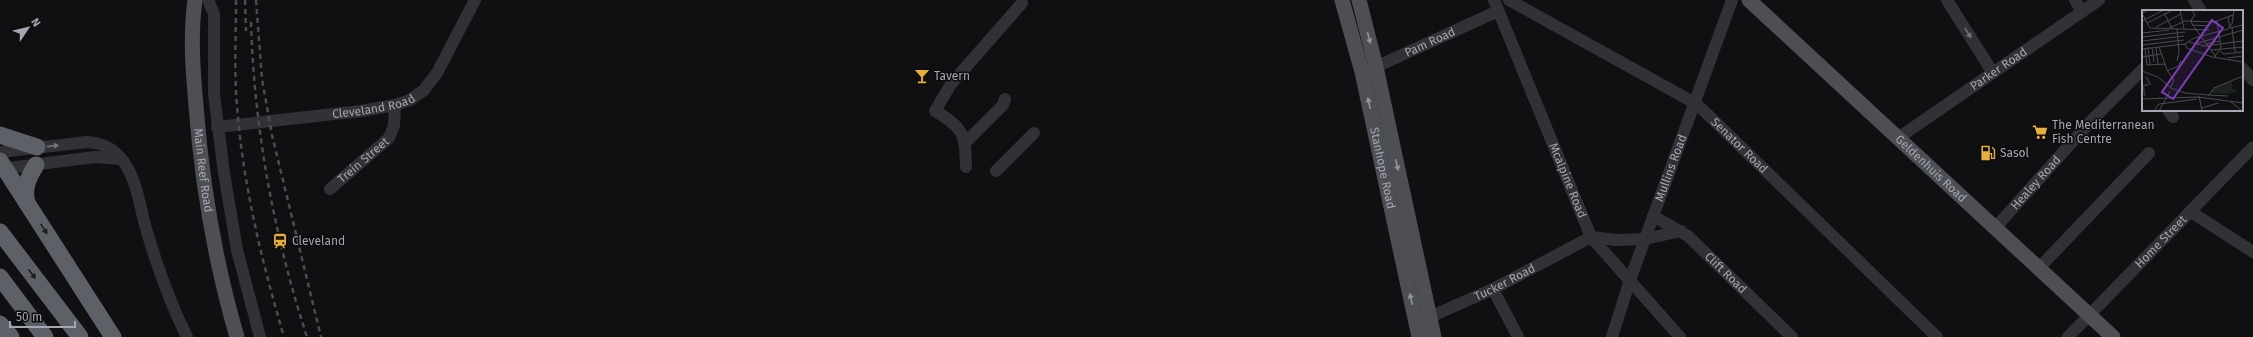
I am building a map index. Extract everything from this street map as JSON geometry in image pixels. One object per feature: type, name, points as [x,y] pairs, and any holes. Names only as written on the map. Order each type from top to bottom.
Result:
[{"type":"highway","points":[[0,134],[37,147]]},
{"type":"highway","points":[[1,163],[113,337]]},
{"type":"highway","points":[[27,203],[25,196],[27,181],[36,165]]},
{"type":"highway","points":[[0,232],[80,337]]},
{"type":"highway","points":[[0,277],[45,337]]},
{"type":"highway","points":[[0,324],[11,337]]},
{"type":"main road","name":"Main Reef Road","points":[[195,0],[192,47],[198,138],[213,237],[229,309],[237,337]]},
{"type":"main road","name":"Geldenhuis Road","points":[[1749,0],[2088,316],[2113,337]]},
{"type":"main road","points":[[1342,3],[1360,2]]},
{"type":"main road","name":"Stanhope Road","points":[[1360,2],[1376,67],[1434,337]]},
{"type":"main road","name":"Stanhope Road","points":[[1342,3],[1362,72],[1417,330]]},
{"type":"main road","points":[[1402,258],[1417,255]]},
{"type":"street","points":[[208,0],[214,14],[213,74],[217,127],[236,244],[260,337]]},
{"type":"street","name":"Cleveland Road","points":[[217,127],[395,105],[416,96],[430,83],[475,0]]},
{"type":"street","name":"Senator Road","points":[[1509,0],[1693,102],[1936,337]]},
{"type":"street","name":"Mullins Road","points":[[1612,337],[1630,280],[1693,102],[1732,0]]},
{"type":"street","points":[[1947,0],[1993,73]]},
{"type":"street","points":[[2075,0],[2082,12]]},
{"type":"street","name":"Parker Road","points":[[1898,138],[2099,0]]},
{"type":"street","points":[[2194,0],[2200,10]]},
{"type":"street","points":[[966,167],[966,143],[963,134],[949,119],[935,111],[951,84],[994,32],[1022,3]]},
{"type":"street","name":"Pam Road","points":[[1362,72],[1376,67],[1496,5]]},
{"type":"street","name":"Mcalpine Road","points":[[1496,5],[1591,237],[1680,337]]},
{"type":"street","points":[[2243,69],[2253,80]]},
{"type":"street","name":"Healey Road","points":[[1995,228],[2092,120],[2142,71]]},
{"type":"street","points":[[2243,75],[2253,80]]},
{"type":"street","points":[[966,143],[1003,105],[1005,99]]},
{"type":"street","name":"Trein Street","points":[[330,189],[389,138],[394,125],[395,105]]},
{"type":"street","points":[[996,171],[1034,133]]},
{"type":"street","points":[[1,163],[37,147],[96,142],[113,150],[131,174],[157,266],[170,302],[187,337]]},
{"type":"street","name":"Home Street","points":[[2068,337],[2191,212],[2253,146]]},
{"type":"street","points":[[2038,269],[2149,153]]},
{"type":"street","points":[[1,163],[36,165],[95,157],[121,159]]},
{"type":"street","points":[[2191,212],[2253,252]]},
{"type":"street","name":"Clift Road","points":[[1653,216],[1681,231],[1792,337]]},
{"type":"street","points":[[1591,237],[1616,240],[1645,239],[1681,231]]},
{"type":"street","name":"Tucker Road","points":[[1417,330],[1430,317],[1493,289],[1591,237]]},
{"type":"street","points":[[1493,289],[1518,337]]},
{"type":"railway","points":[[236,0],[236,93],[244,165],[254,223],[284,337]]},
{"type":"railway","points":[[245,0],[246,31]]},
{"type":"railway","points":[[256,0],[262,79],[272,135],[321,337]]},
{"type":"railway","points":[[251,22],[256,102],[261,142],[285,260],[307,337]]},
{"type":"place","name":"Tavern","points":[[922,76]]},
{"type":"place","name":"The Mediterranean Fish Centre","points":[[2040,132]]},
{"type":"place","name":"Sasol","points":[[1988,153]]},
{"type":"place","name":"Cleveland","points":[[280,241]]}]
